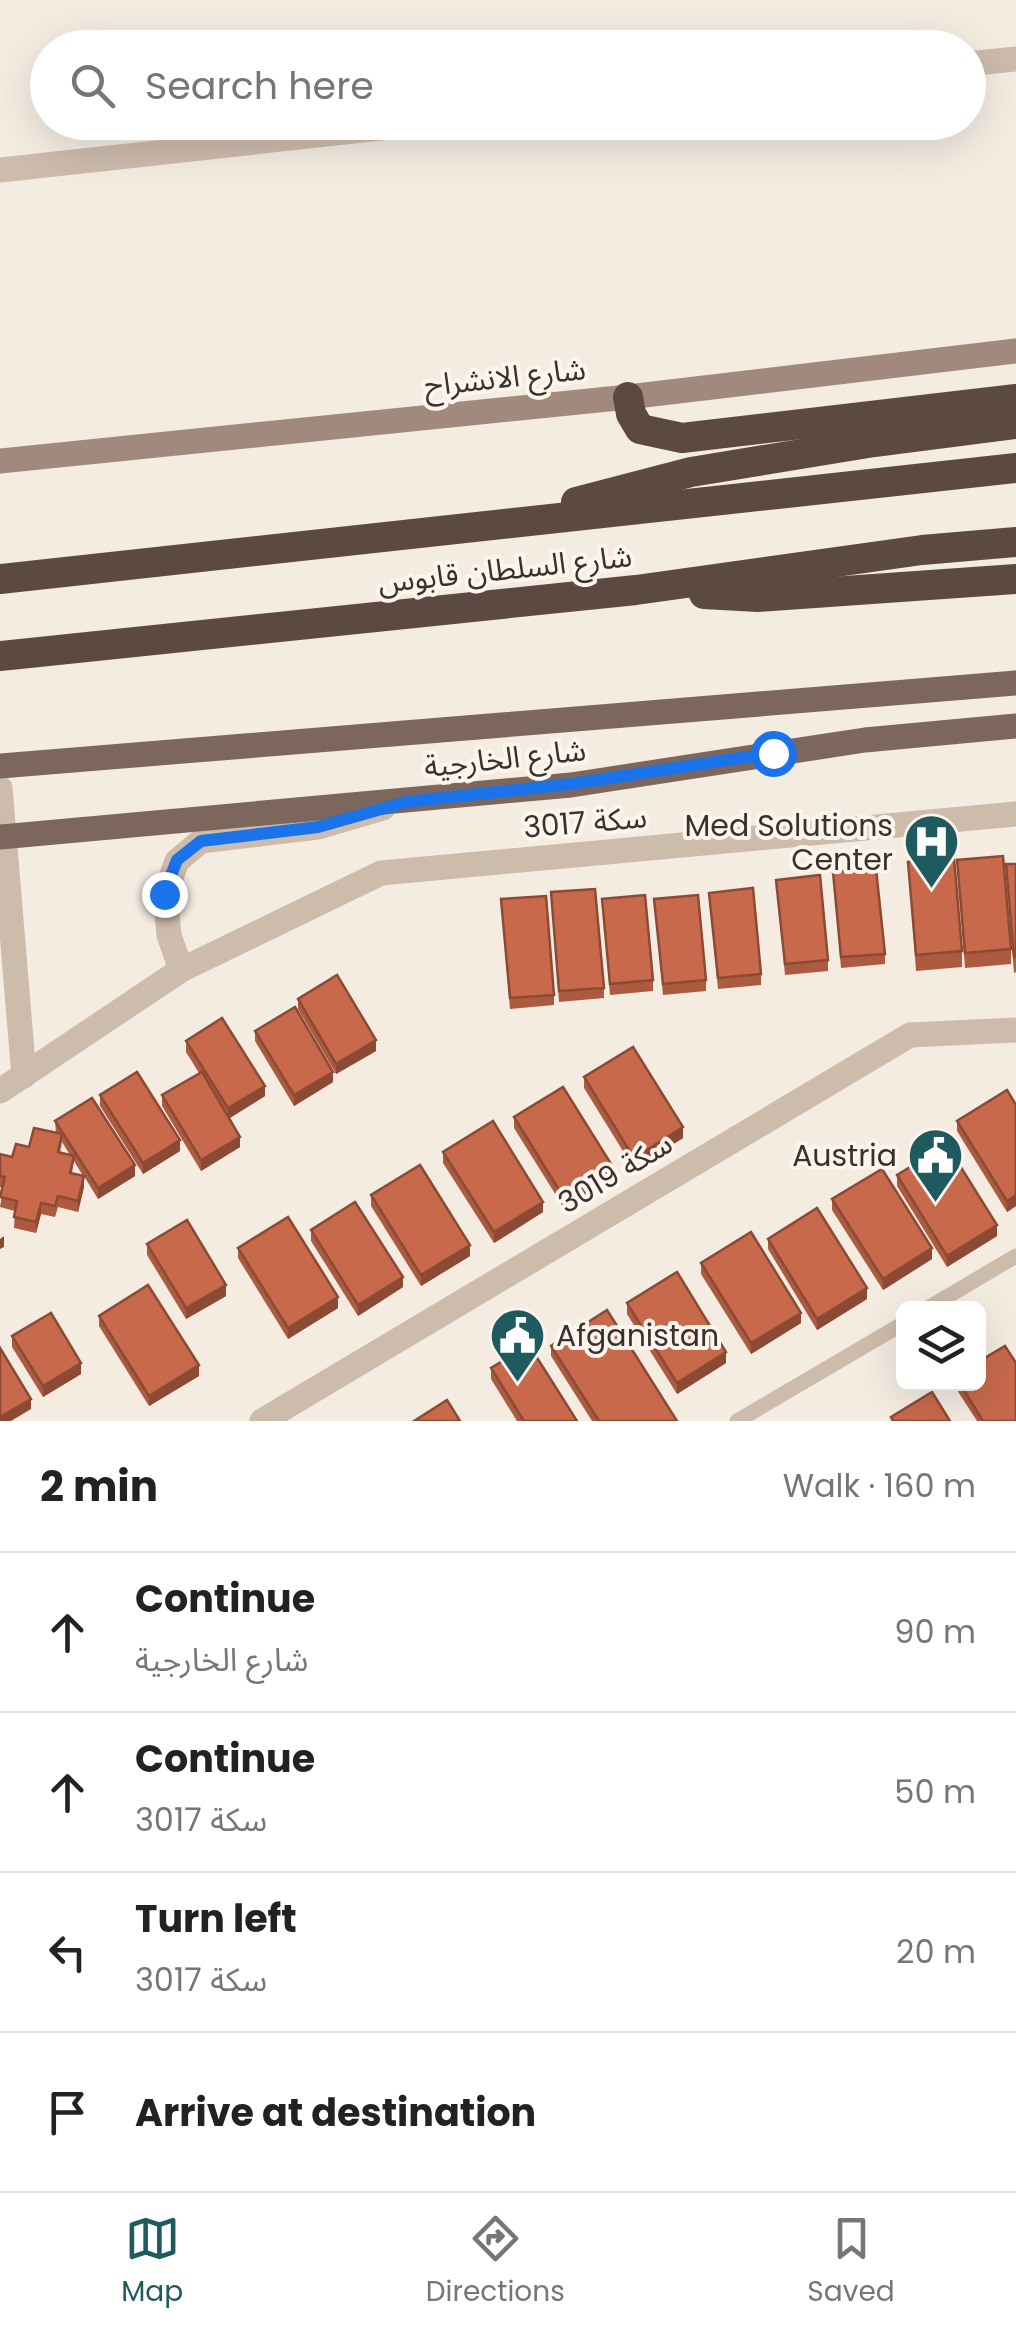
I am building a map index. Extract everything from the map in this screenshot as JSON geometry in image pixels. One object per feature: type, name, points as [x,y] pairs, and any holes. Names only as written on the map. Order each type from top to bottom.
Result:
[{"type":"highway","points":[[628,397],[640,430],[682,438],[1016,398]]},
{"type":"highway","points":[[475,528],[691,472],[1016,424]]},
{"type":"highway","name":"شارع السلطان قابوس","points":[[0,578],[1016,468]]},
{"type":"highway","name":"شارع السلطان قابوس","points":[[0,656],[636,590],[922,550],[1016,542]]},
{"type":"highway","points":[[636,590],[758,598],[1016,579]]},
{"type":"main road","name":"شارع الخارجية","points":[[0,766],[1016,683]]},
{"type":"main road","name":"شارع الخارجية","points":[[2,836],[406,802],[571,784],[864,740],[1016,726]]},
{"type":"street","points":[[986,62],[1016,58]]},
{"type":"street","points":[[0,170],[272,140]]},
{"type":"street","name":"شارع الانشراح","points":[[0,461],[628,397],[1016,350]]},
{"type":"street","points":[[0,788],[24,1076]]},
{"type":"street","points":[[181,970],[169,935],[164,894],[177,860],[201,841],[318,827],[406,802]]},
{"type":"street","name":"سكة 3017","points":[[0,1091],[181,970],[381,874],[1016,814]]},
{"type":"street","name":"سكة 3019","points":[[262,1421],[910,1035],[1016,1030]]},
{"type":"lane","points":[[940,1301],[1016,1256]]},
{"type":"lane","points":[[737,1421],[896,1328]]},
{"type":"building","points":[[1003,856],[1011,949],[965,953],[957,860]]},
{"type":"building","points":[[954,858],[962,951],[916,955],[908,862]]},
{"type":"building","points":[[1006,864],[1016,864],[1016,957],[1014,957]]},
{"type":"building","points":[[876,869],[885,954],[841,957],[833,872]]},
{"type":"building","points":[[820,875],[828,960],[785,964],[776,880]]},
{"type":"building","points":[[753,888],[761,974],[718,978],[709,893]]},
{"type":"building","points":[[595,889],[604,988],[559,991],[551,892]]},
{"type":"building","points":[[645,895],[653,980],[610,984],[602,899]]},
{"type":"building","points":[[698,895],[706,980],[663,984],[654,899]]},
{"type":"building","points":[[546,896],[554,995],[510,998],[501,899]]},
{"type":"building","points":[[337,975],[376,1040],[336,1064],[298,999]]},
{"type":"building","points":[[295,1007],[333,1072],[294,1095],[255,1031]]},
{"type":"building","points":[[222,1018],[265,1086],[228,1108],[186,1041]]},
{"type":"building","points":[[633,1047],[683,1127],[634,1158],[584,1077]]},
{"type":"building","points":[[137,1072],[180,1140],[143,1163],[100,1095]]},
{"type":"building","points":[[202,1072],[240,1137],[201,1160],[162,1095]]},
{"type":"building","points":[[563,1087],[613,1167],[564,1198],[514,1117]]},
{"type":"building","points":[[1007,1090],[1016,1105],[1016,1195],[1007,1201],[957,1121]]},
{"type":"building","points":[[92,1098],[135,1165],[98,1188],[55,1121]]},
{"type":"building","points":[[493,1121],[543,1202],[494,1232],[443,1152]]},
{"type":"building","points":[[34,1128],[62,1134],[58,1152],[74,1156],[70,1173],[84,1176],[78,1201],[58,1196],[55,1206],[41,1203],[36,1222],[14,1217],[17,1201],[0,1197],[5,1177],[0,1176],[0,1154],[12,1157],[16,1144],[29,1147]]},
{"type":"building","points":[[947,1145],[997,1225],[947,1256],[897,1175]]},
{"type":"building","points":[[420,1165],[470,1245],[421,1275],[371,1195]]},
{"type":"building","points":[[882,1169],[932,1248],[883,1279],[832,1199]]},
{"type":"building","points":[[355,1202],[403,1277],[358,1305],[311,1230]]},
{"type":"building","points":[[817,1208],[867,1288],[817,1319],[768,1239]]},
{"type":"building","points":[[288,1217],[338,1297],[288,1328],[238,1248]]},
{"type":"building","points":[[187,1220],[226,1285],[186,1308],[147,1244]]},
{"type":"building","points":[[751,1232],[801,1313],[751,1343],[701,1263]]},
{"type":"building","points":[[677,1272],[726,1352],[677,1383],[627,1303]]},
{"type":"building","points":[[148,1285],[199,1365],[149,1396],[99,1316]]},
{"type":"building","points":[[607,1310],[677,1421],[599,1421],[551,1346]]},
{"type":"building","points":[[51,1313],[81,1363],[43,1386],[12,1336]]},
{"type":"building","points":[[529,1345],[577,1421],[524,1421],[491,1368]]},
{"type":"building","points":[[1005,1346],[1016,1363],[1016,1421],[983,1421],[964,1391],[986,1391],[986,1357]]},
{"type":"building","points":[[0,1348],[31,1399],[0,1417]]},
{"type":"building","points":[[932,1392],[950,1421],[893,1421],[891,1417]]},
{"type":"building","points":[[447,1400],[460,1421],[414,1421]]},
{"type":"place","name":"Med Solutions Center","points":[[932,891]]},
{"type":"place","name":"Austria","points":[[936,1204]]},
{"type":"place","name":"Afganistan","points":[[517,1384]]},
{"type":"route","points":[[164,894],[177,860],[201,841],[318,827],[406,802],[571,784],[773,753]]}]
